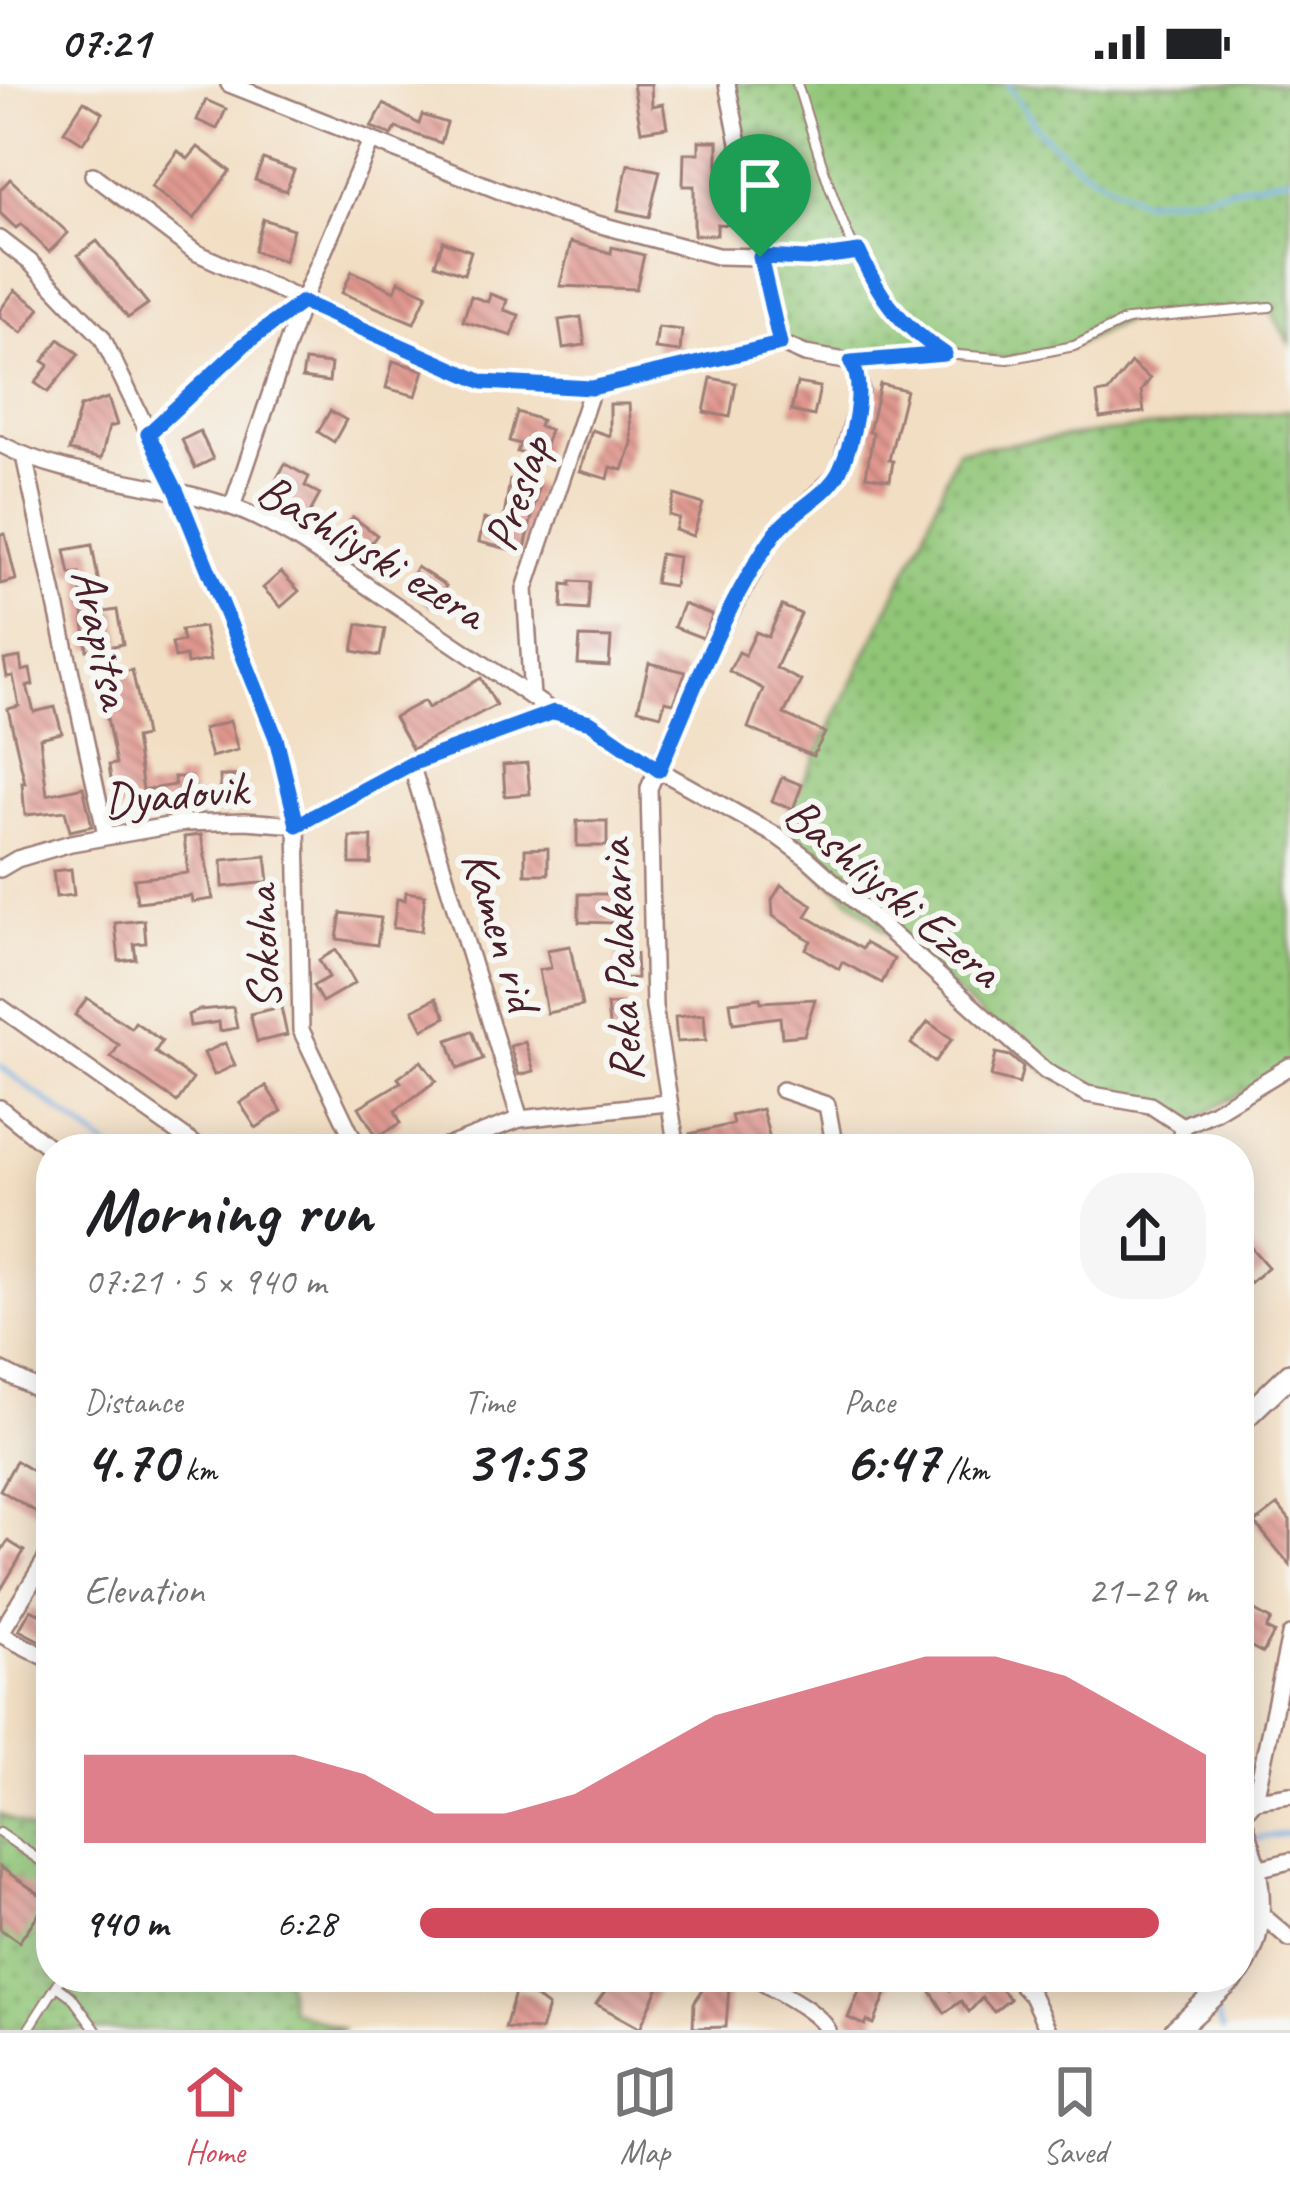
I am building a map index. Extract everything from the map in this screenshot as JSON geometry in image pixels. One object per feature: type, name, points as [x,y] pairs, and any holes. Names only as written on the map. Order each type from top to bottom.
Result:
[{"type":"street","points":[[229,84],[556,213],[718,256],[760,257]]},
{"type":"street","points":[[728,84],[780,344]]},
{"type":"street","points":[[232,507],[302,302],[370,143]]},
{"type":"street","points":[[93,175],[195,252],[483,382],[592,388],[780,344],[851,362]]},
{"type":"street","name":"Sokolna","points":[[0,239],[30,262],[102,337],[177,492],[276,738],[297,825],[301,1030],[351,1134]]},
{"type":"street","points":[[148,434],[245,344],[302,302]]},
{"type":"street","name":"Reka Palakaria","points":[[673,1134],[653,985],[649,788],[711,648],[775,532],[839,472],[861,392],[851,362]]},
{"type":"street","name":"Preslap","points":[[532,697],[525,589],[592,388]]},
{"type":"street","name":"Bashliyski ezera","points":[[0,444],[24,456],[124,484],[232,507],[295,538],[554,712]]},
{"type":"street","name":"Arapitsa","points":[[24,456],[106,835]]},
{"type":"street","name":"Bashliyski Ezera","points":[[554,712],[590,722],[659,770],[777,836],[1046,1071],[1088,1094],[1150,1105],[1182,1126]]},
{"type":"street","name":"Dyadovik","points":[[0,869],[17,859],[106,835],[185,823],[297,825],[411,764],[554,712]]},
{"type":"street","name":"Kamen rid","points":[[411,764],[520,1119]]},
{"type":"street","points":[[0,1007],[180,1134]]},
{"type":"street","points":[[1181,1134],[1182,1126],[1290,1066]]},
{"type":"street","points":[[782,1090],[827,1105],[832,1134]]},
{"type":"street","points":[[480,1134],[520,1119],[667,1103]]},
{"type":"street","points":[[0,1108],[36,1137]]},
{"type":"street","points":[[0,1370],[36,1388]]},
{"type":"street","points":[[1254,1409],[1290,1374]]},
{"type":"street","points":[[36,1575],[0,1634],[36,1652]]},
{"type":"street","points":[[1254,1771],[1290,1635]]},
{"type":"street","points":[[1254,1809],[1290,1795]]},
{"type":"street","points":[[1254,1860],[1254,1940]]},
{"type":"street","points":[[1256,1869],[1290,1861]]},
{"type":"street","points":[[1257,1911],[1290,1939]]},
{"type":"street","points":[[776,1992],[819,2015],[828,2030]]},
{"type":"street","points":[[1028,1992],[1048,2030]]},
{"type":"street","points":[[1176,2030],[1219,1992]]},
{"type":"lane","points":[[797,84],[875,288],[907,330],[945,354]]},
{"type":"lane","points":[[760,257],[807,259],[859,252]]},
{"type":"lane","points":[[851,362],[945,354],[1008,359],[1074,346],[1127,320],[1270,307]]},
{"type":"lane","points":[[0,1833],[36,1858]]},
{"type":"lane","points":[[28,2030],[53,1992]]},
{"type":"lane","points":[[68,1992],[96,2030]]},
{"type":"green space","points":[[727,84],[1290,84],[1290,344],[1269,307],[1127,320],[1074,346],[1008,359],[945,354],[851,362],[780,343]]},
{"type":"green space","points":[[1290,410],[1290,1066],[1182,1126],[1150,1105],[1087,1093],[1045,1071],[777,836],[922,539],[957,450]]},
{"type":"green space","points":[[0,1814],[36,1832],[36,1992],[288,1992],[290,2009],[344,2030],[0,2030]]},
{"type":"building","points":[[633,84],[651,84],[652,106],[663,104],[667,127],[641,131]]},
{"type":"building","points":[[206,100],[226,109],[217,129],[197,120]]},
{"type":"building","points":[[84,101],[103,113],[83,143],[64,131]]},
{"type":"building","points":[[384,104],[419,124],[422,115],[447,123],[441,143],[396,128],[392,135],[371,127]]},
{"type":"building","points":[[699,141],[718,141],[718,193],[733,193],[733,225],[717,224],[717,235],[694,235],[694,186],[683,186],[684,153],[699,153]]},
{"type":"building","points":[[198,147],[230,171],[194,219],[151,187],[178,151],[188,159]]},
{"type":"building","points":[[263,159],[294,170],[286,191],[255,180]]},
{"type":"building","points":[[628,164],[660,171],[649,217],[618,210]]},
{"type":"building","points":[[10,179],[68,233],[49,252],[21,224],[16,228],[0,213],[0,190]]},
{"type":"building","points":[[263,219],[293,229],[284,261],[254,251]]},
{"type":"building","points":[[97,241],[148,304],[128,318],[78,255]]},
{"type":"building","points":[[443,241],[471,251],[464,274],[435,264]]},
{"type":"building","points":[[571,242],[611,253],[612,247],[644,255],[636,289],[560,286]]},
{"type":"building","points":[[352,271],[395,291],[399,281],[427,294],[414,323],[342,293]]},
{"type":"building","points":[[15,290],[40,308],[22,333],[0,317]]},
{"type":"building","points":[[490,294],[507,300],[504,310],[519,315],[512,336],[463,321],[471,296],[488,302]]},
{"type":"building","points":[[581,317],[585,345],[563,348],[559,320]]},
{"type":"building","points":[[658,327],[682,330],[680,352],[655,349]]},
{"type":"building","points":[[59,339],[79,354],[48,392],[35,383],[49,365],[43,361]]},
{"type":"building","points":[[305,361],[331,364],[329,382],[302,378]]},
{"type":"building","points":[[393,361],[424,370],[416,396],[386,388]]},
{"type":"building","points":[[1131,363],[1150,379],[1141,391],[1144,412],[1100,418],[1097,394],[1108,392]]},
{"type":"building","points":[[711,378],[736,383],[730,417],[704,412]]},
{"type":"building","points":[[797,383],[820,387],[814,416],[791,411]]},
{"type":"building","points":[[880,384],[906,390],[889,460],[893,461],[890,480],[866,476],[873,433],[869,432]]},
{"type":"building","points":[[108,398],[117,425],[109,427],[101,459],[69,451],[80,407]]},
{"type":"building","points":[[610,404],[629,404],[632,443],[623,470],[611,467],[608,479],[580,471],[592,430],[610,436]]},
{"type":"building","points":[[330,411],[346,420],[334,442],[318,432]]},
{"type":"building","points":[[517,412],[541,420],[539,426],[550,430],[541,459],[517,452],[520,444],[509,441]]},
{"type":"building","points":[[200,431],[213,459],[195,468],[182,440]]},
{"type":"building","points":[[285,464],[309,477],[305,486],[320,494],[307,518],[281,504],[285,496],[271,489]]},
{"type":"building","points":[[510,480],[539,485],[524,553],[479,542],[484,519],[503,523]]},
{"type":"building","points":[[675,495],[703,504],[693,536],[675,530],[679,518],[669,515]]},
{"type":"building","points":[[353,517],[377,535],[362,555],[339,537]]},
{"type":"building","points":[[5,534],[16,580],[0,584],[0,535]]},
{"type":"building","points":[[92,545],[104,612],[117,610],[123,644],[113,646],[118,673],[132,670],[138,697],[145,736],[135,738],[143,790],[175,785],[174,777],[191,777],[196,807],[167,812],[166,804],[116,812],[109,765],[116,764],[99,677],[104,676],[99,648],[87,650],[79,573],[70,574],[65,550]]},
{"type":"building","points":[[660,554],[678,557],[674,586],[655,583]]},
{"type":"building","points":[[417,567],[446,586],[433,607],[404,588]]},
{"type":"building","points":[[281,572],[299,591],[281,607],[263,588]]},
{"type":"building","points":[[571,581],[590,582],[588,610],[562,608],[563,584],[571,585]]},
{"type":"building","points":[[683,604],[713,615],[703,638],[674,627]]},
{"type":"building","points":[[782,606],[801,614],[776,668],[801,681],[784,714],[825,733],[813,756],[748,728],[763,689],[729,671],[739,652],[745,655],[756,632],[768,637]]},
{"type":"building","points":[[358,624],[385,629],[380,656],[353,651]]},
{"type":"building","points":[[204,627],[210,660],[187,664],[186,656],[175,658],[172,643],[183,641],[181,630]]},
{"type":"building","points":[[580,637],[611,638],[609,666],[578,664]]},
{"type":"building","points":[[20,657],[22,671],[30,669],[33,685],[27,686],[34,712],[55,707],[62,733],[40,738],[47,795],[83,787],[92,826],[70,831],[65,811],[25,815],[25,783],[8,709],[19,706],[4,660]]},
{"type":"building","points":[[649,663],[686,672],[674,703],[665,701],[661,715],[638,709]]},
{"type":"building","points":[[481,678],[496,705],[412,749],[394,717],[424,701],[428,708]]},
{"type":"building","points":[[230,721],[238,750],[211,757],[203,729]]},
{"type":"building","points":[[527,763],[530,794],[505,796],[503,765]]},
{"type":"building","points":[[220,776],[244,776],[245,805],[221,806]]},
{"type":"building","points":[[782,777],[802,785],[793,809],[772,801]]},
{"type":"building","points":[[577,821],[607,821],[607,846],[577,846]]},
{"type":"building","points":[[201,835],[213,899],[192,902],[191,896],[137,902],[134,879],[188,873],[184,837]]},
{"type":"building","points":[[350,837],[372,837],[371,864],[350,864]]},
{"type":"building","points":[[548,848],[548,874],[525,874],[525,849]]},
{"type":"building","points":[[266,856],[269,882],[223,887],[222,860]]},
{"type":"building","points":[[71,869],[74,895],[56,897],[53,871]]},
{"type":"building","points":[[781,885],[813,905],[806,916],[862,949],[865,943],[894,959],[882,983],[842,962],[839,969],[806,949],[811,941],[773,916],[772,900]]},
{"type":"building","points":[[406,892],[425,895],[421,931],[393,928],[397,899],[405,900]]},
{"type":"building","points":[[579,894],[616,894],[615,923],[579,922]]},
{"type":"building","points":[[341,913],[381,918],[377,945],[337,939]]},
{"type":"building","points":[[144,920],[146,943],[134,944],[136,959],[119,961],[115,923]]},
{"type":"building","points":[[570,946],[582,1006],[547,1013],[539,970],[551,968],[547,950]]},
{"type":"building","points":[[336,950],[355,983],[322,1002],[313,986],[329,977],[319,960]]},
{"type":"building","points":[[636,954],[637,978],[618,979],[616,955]]},
{"type":"building","points":[[87,998],[131,1028],[135,1022],[162,1041],[155,1052],[193,1079],[177,1102],[111,1057],[119,1045],[75,1015]]},
{"type":"building","points":[[436,998],[446,1017],[423,1029],[413,1010]]},
{"type":"building","points":[[760,998],[761,1002],[815,999],[804,1035],[782,1037],[780,1017],[733,1023],[730,1002]]},
{"type":"building","points":[[626,1004],[629,1032],[610,1034],[607,1005]]},
{"type":"building","points":[[233,1007],[237,1028],[220,1031],[219,1022],[190,1026],[188,1015],[199,1010]]},
{"type":"building","points":[[281,1007],[287,1035],[257,1042],[250,1014]]},
{"type":"building","points":[[704,1014],[706,1040],[677,1042],[675,1017]]},
{"type":"building","points":[[928,1022],[952,1039],[935,1062],[911,1044]]},
{"type":"building","points":[[472,1031],[483,1059],[458,1069],[448,1040]]},
{"type":"building","points":[[525,1042],[534,1071],[519,1075],[510,1046]]},
{"type":"building","points":[[225,1043],[235,1065],[214,1075],[204,1053]]},
{"type":"building","points":[[996,1053],[1010,1056],[1023,1067],[1019,1084],[991,1077]]},
{"type":"building","points":[[421,1061],[436,1081],[395,1111],[401,1123],[375,1134],[359,1107],[401,1082],[398,1078]]},
{"type":"building","points":[[266,1086],[282,1111],[256,1128],[240,1103]]},
{"type":"building","points":[[762,1109],[769,1134],[690,1134],[733,1124],[731,1116]]},
{"type":"building","points":[[1254,1251],[1268,1267],[1254,1279]]},
{"type":"building","points":[[16,1461],[36,1473],[36,1512],[0,1490]]},
{"type":"building","points":[[1278,1505],[1290,1520],[1290,1565],[1255,1523]]},
{"type":"building","points":[[8,1541],[24,1551],[0,1591],[0,1553]]},
{"type":"building","points":[[31,1609],[36,1612],[36,1639],[19,1630]]},
{"type":"building","points":[[1254,1610],[1271,1620],[1266,1629],[1274,1633],[1263,1653],[1254,1648]]},
{"type":"building","points":[[0,1867],[36,1892],[36,1917],[19,1942],[0,1929]]},
{"type":"building","points":[[515,1992],[531,1994],[548,2007],[541,2030],[505,2028]]},
{"type":"building","points":[[604,1992],[656,1992],[640,2028],[596,2004]]},
{"type":"building","points":[[701,1992],[729,1992],[726,2027],[693,2028],[694,2003]]},
{"type":"building","points":[[859,1992],[887,1992],[874,2024],[848,2018]]},
{"type":"building","points":[[931,1992],[1003,1992],[1010,1999],[994,2012],[982,1998],[969,2012],[961,2001],[945,2013]]},
{"type":"waterway","points":[[1008,84],[1040,132],[1079,167],[1141,201],[1290,176]]},
{"type":"waterway","points":[[0,1066],[91,1134]]},
{"type":"waterway","points":[[1254,1839],[1290,1833]]},
{"type":"waterway","points":[[1214,2007],[1222,2030]]},
{"type":"route","points":[[859,252],[875,288],[907,330],[945,354],[851,362],[861,392],[839,472],[775,532],[711,648],[659,770],[590,722],[554,712],[411,764],[297,825],[276,738],[177,492],[148,434],[245,344],[302,302],[483,382],[592,388],[780,344],[760,257],[807,259],[859,252]]}]
